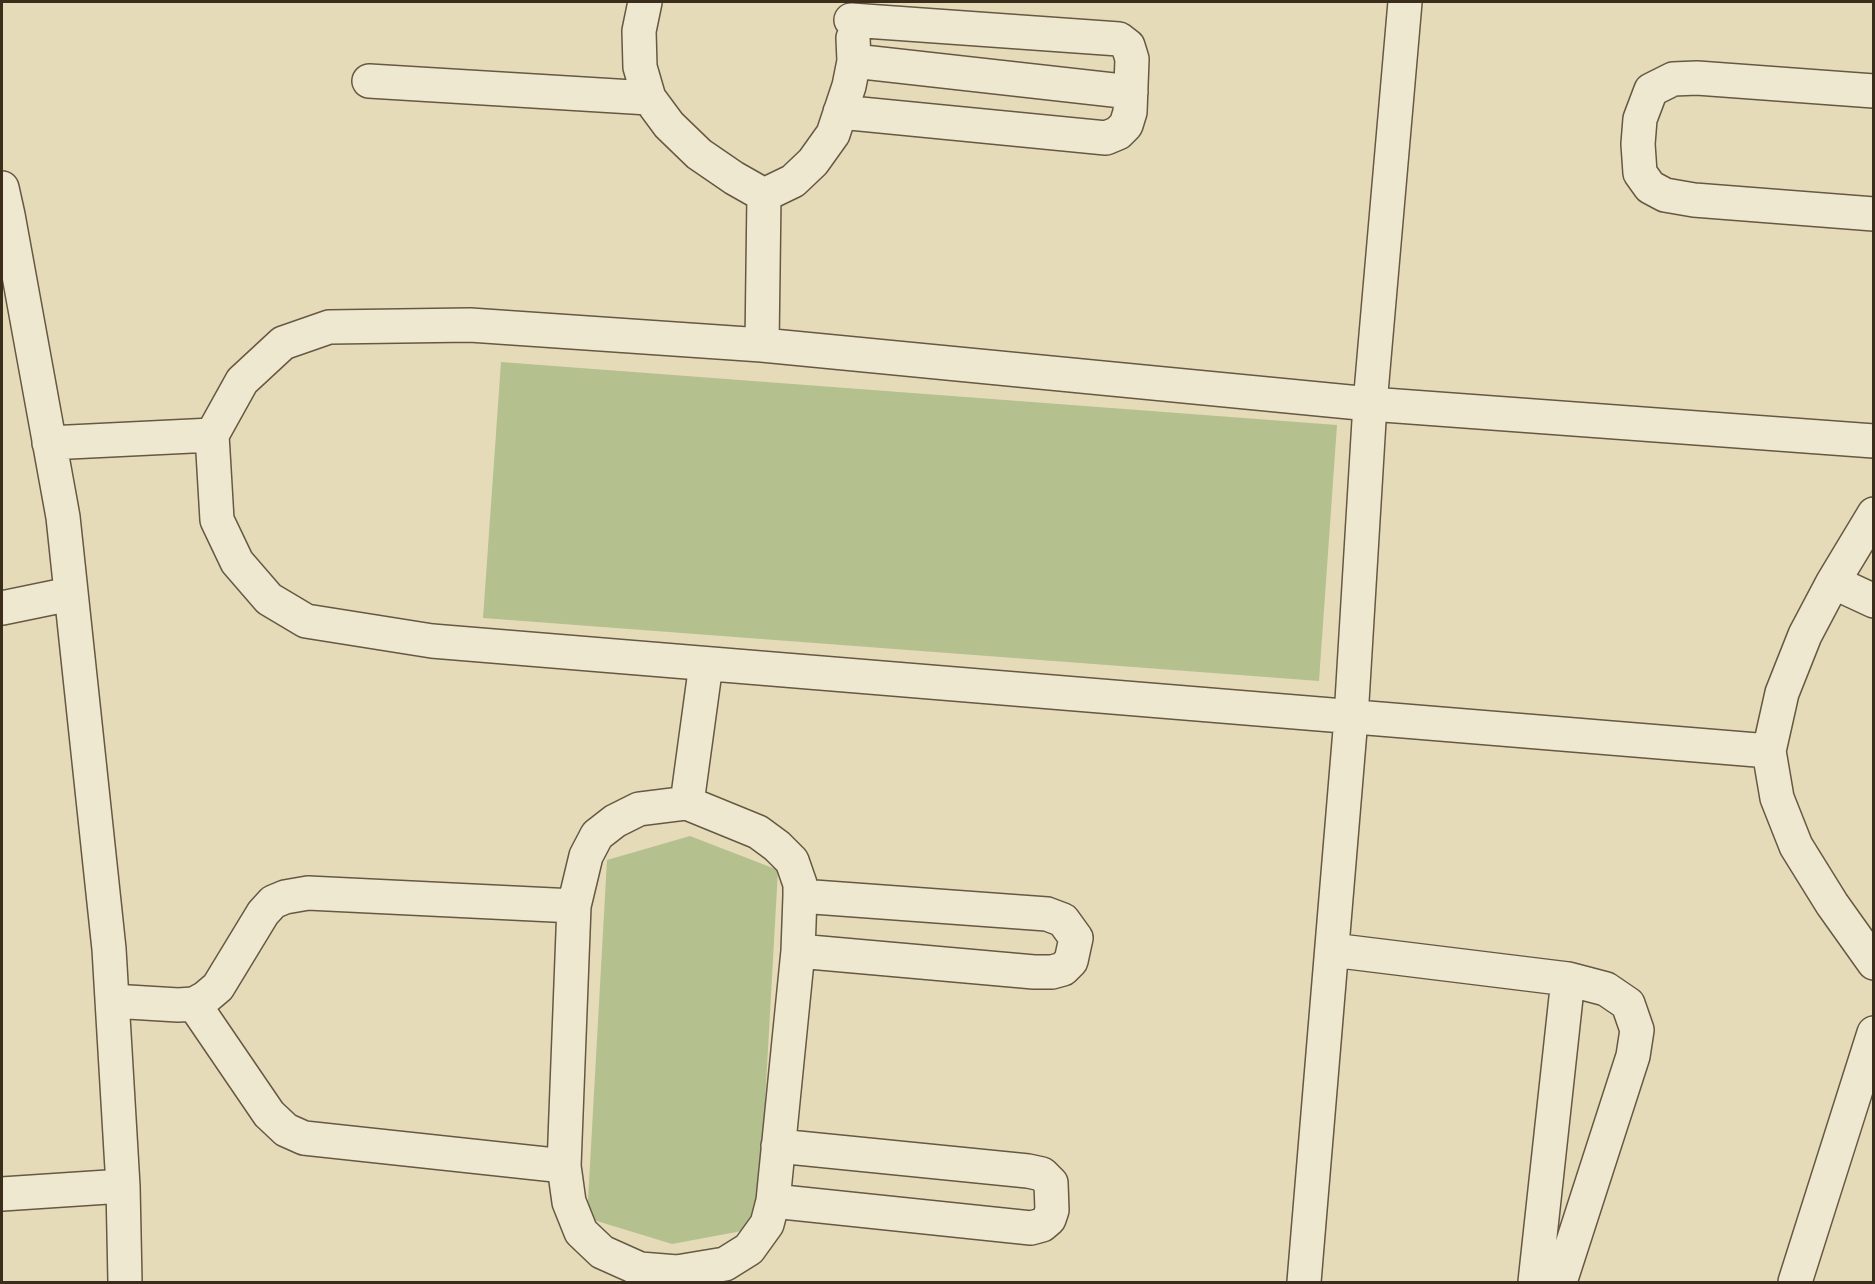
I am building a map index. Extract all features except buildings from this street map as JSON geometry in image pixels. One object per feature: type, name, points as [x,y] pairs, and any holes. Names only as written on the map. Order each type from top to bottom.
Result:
[{"type":"street","points":[[645,2],[639,31],[640,66],[649,98],[669,125],[699,154],[764,195]]},
{"type":"street","points":[[1304,1282],[1352,718],[1370,404],[1405,2]]},
{"type":"street","points":[[764,195],[793,181],[813,162],[833,134],[840,112],[849,86],[854,61],[846,11],[1119,39],[1128,46],[1132,59],[1130,112],[1126,125],[1118,133],[1106,138],[840,112]]},
{"type":"street","points":[[854,61],[1131,92]]},
{"type":"street","points":[[1874,91],[1697,78],[1673,80],[1651,90],[1640,119],[1638,144],[1640,173],[1650,187],[1665,195],[1694,200],[1874,213]]},
{"type":"street","points":[[369,81],[649,98]]},
{"type":"street","points":[[2,188],[8,214],[13,310],[49,443],[63,517],[109,949],[123,1186],[125,1282]]},
{"type":"street","points":[[762,345],[764,195]]},
{"type":"street","points":[[1769,751],[432,641],[306,621],[269,599],[237,562],[217,520],[212,435],[242,381],[283,343],[329,327],[471,325],[762,345],[1370,404],[1874,441]]},
{"type":"street","points":[[49,443],[212,435]]},
{"type":"street","points":[[1874,514],[1833,582],[1805,635],[1782,693],[1769,751],[1777,798],[1796,846],[1832,904],[1874,963]]},
{"type":"street","points":[[1833,582],[1874,601]]},
{"type":"street","points":[[2,608],[70,594]]},
{"type":"street","points":[[687,803],[706,664]]},
{"type":"street","points":[[687,803],[758,832],[777,846],[792,861],[800,884],[800,896],[798,951],[773,1201],[767,1224],[749,1249],[725,1264],[677,1277],[640,1269],[602,1252],[581,1232],[569,1202],[564,1166],[574,906],[586,856],[597,835],[615,821],[639,809],[687,803]]},
{"type":"street","points":[[112,1001],[178,1005],[194,1004],[205,998],[218,987],[263,913],[273,902],[285,897],[308,893],[574,906]]},
{"type":"street","points":[[798,951],[1052,972],[1064,969],[1071,962],[1076,938],[1063,920],[1047,914],[800,896]]},
{"type":"street","points":[[1332,950],[1568,979],[1606,989],[1628,1004],[1637,1030],[1634,1056],[1560,1282]]},
{"type":"street","points":[[1535,1282],[1568,979]]},
{"type":"street","points":[[194,1004],[269,1114],[286,1130],[304,1138],[564,1166]]},
{"type":"street","points":[[1795,1282],[1874,1033]]},
{"type":"street","points":[[773,1201],[1031,1228],[1042,1225],[1049,1219],[1053,1198],[1051,1183],[1042,1174],[1028,1171],[778,1146]]},
{"type":"street","points":[[2,1194],[123,1186]]},
{"type":"green space","points":[[501,362],[1337,425],[1319,681],[483,618]]},
{"type":"green space","points":[[690,836],[778,870],[758,1228],[672,1244],[587,1218],[607,860]]}]
